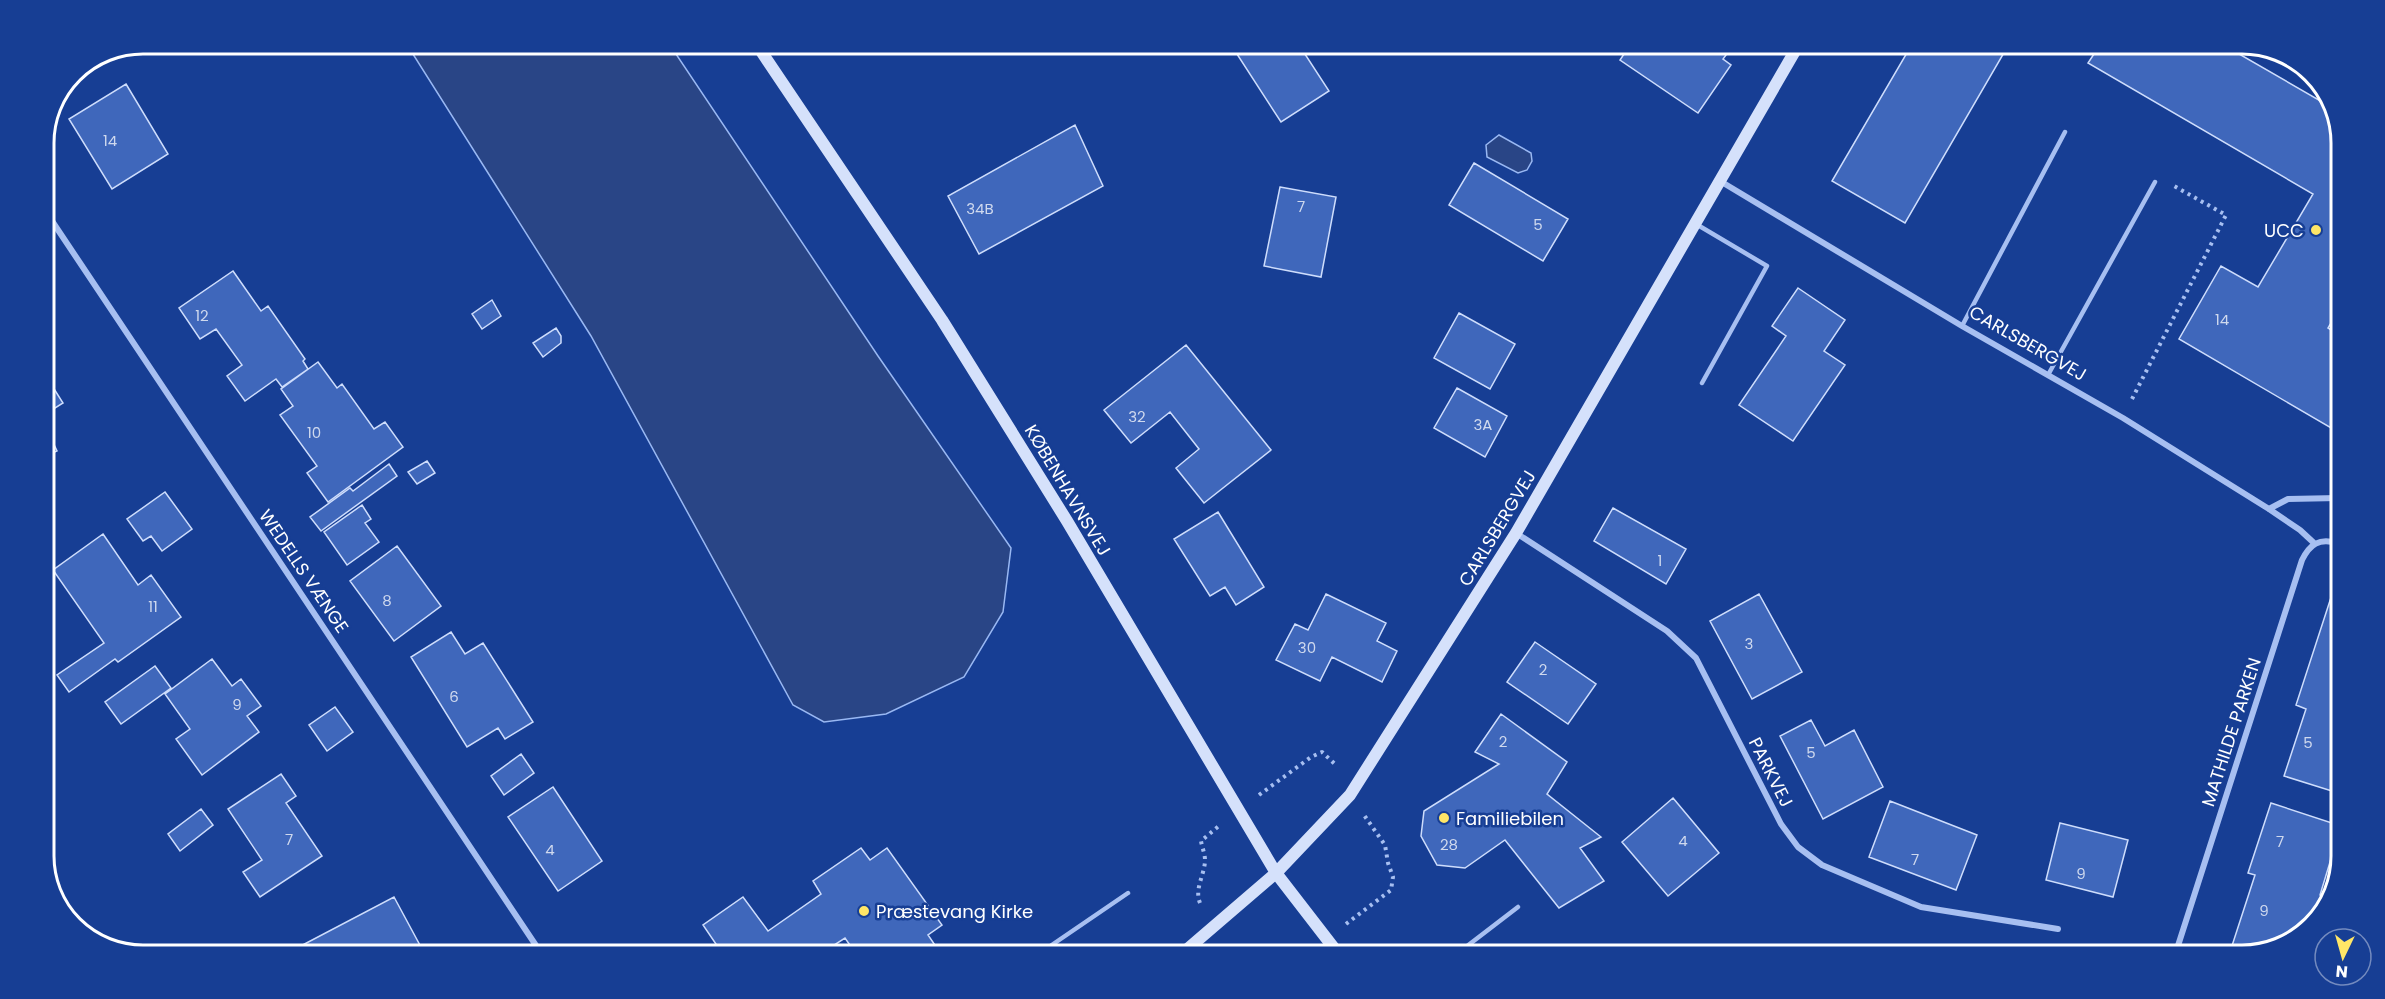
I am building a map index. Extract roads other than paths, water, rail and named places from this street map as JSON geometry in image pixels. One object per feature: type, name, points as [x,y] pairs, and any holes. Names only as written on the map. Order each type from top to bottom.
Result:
[{"type":"street","name":"KØBENHAVNSVEJ","points":[[763,54],[942,320],[1067,521],[1276,873],[1332,945]]},
{"type":"street","name":"CARLSBERGVEJ","points":[[1192,945],[1276,873],[1350,795],[1516,533],[1793,54]]},
{"type":"street","name":"CARLSBERGVEJ","points":[[1720,181],[1962,326],[2123,418],[2269,509],[2300,530],[2314,543]]},
{"type":"street","name":"WEDELLS VÆNGE","points":[[54,223],[536,945]]},
{"type":"street","points":[[2269,509],[2288,499],[2331,498]]},
{"type":"street","name":"PARKVEJ","points":[[1516,533],[1667,631],[1696,658],[1781,824],[1798,847],[1822,865],[1921,907],[2058,928]]},
{"type":"street","points":[[2314,543],[2331,542]]},
{"type":"street","name":"MATHILDE PARKEN","points":[[2178,945],[2302,560],[2314,543]]},
{"type":"lane","points":[[1962,326],[2065,132]]},
{"type":"lane","points":[[2048,375],[2155,182]]},
{"type":"lane","points":[[1695,224],[1767,267],[1702,383]]},
{"type":"lane","points":[[1052,945],[1128,893]]},
{"type":"lane","points":[[1468,945],[1518,907]]},
{"type":"water","points":[[413,54],[676,54],[878,356],[1011,548],[1003,612],[964,677],[886,714],[824,722],[793,705],[591,336]]},
{"type":"water","points":[[1499,135],[1531,153],[1532,161],[1527,170],[1518,173],[1487,157],[1486,145]]},
{"type":"place","name":"UCC","points":[[2316,230]]},
{"type":"place","name":"Familiebilen","points":[[1444,818]]},
{"type":"place","name":"Præstevang Kirke","points":[[864,911]]}]
